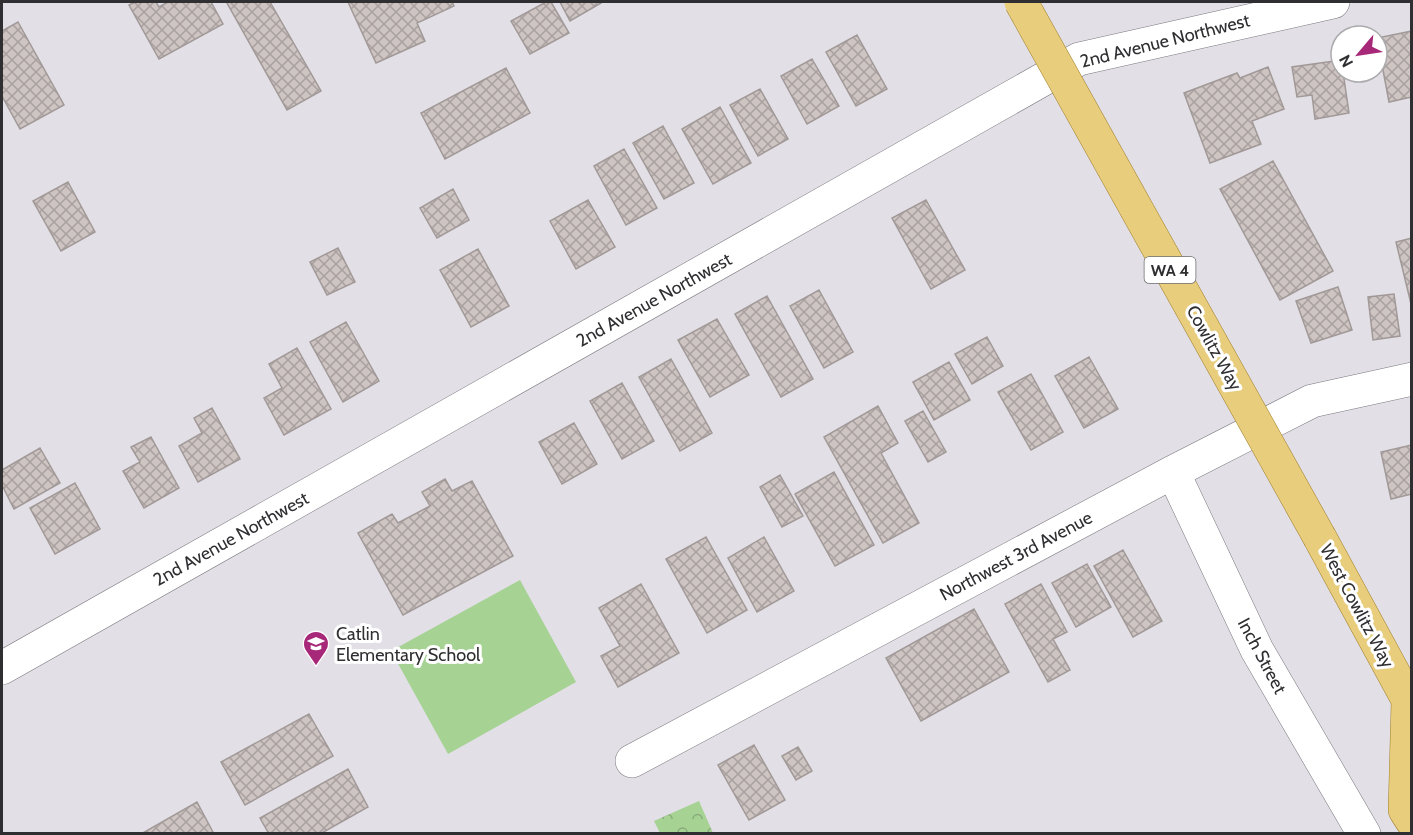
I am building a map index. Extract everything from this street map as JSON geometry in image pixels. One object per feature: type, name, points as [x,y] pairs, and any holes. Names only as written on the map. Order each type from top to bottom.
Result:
[{"type":"main road","name":"Cowlitz Way","points":[[1021,2],[1320,538]]},
{"type":"main road","name":"West Cowlitz Way","points":[[1320,538],[1410,704]]},
{"type":"main road","points":[[1410,704],[1405,810],[1412,820]]},
{"type":"street","name":"2nd Avenue Northwest","points":[[2,668],[1079,59],[1333,2]]},
{"type":"street","name":"Northwest 3rd Avenue","points":[[632,761],[1173,472],[1312,401],[1412,379]]},
{"type":"street","name":"Inch Street","points":[[1173,472],[1257,650],[1364,834]]},
{"type":"green space","points":[[520,580],[576,682],[448,754],[391,651]]},
{"type":"green space","points":[[699,801],[713,833],[660,833],[654,821]]},
{"type":"building","points":[[135,2],[156,2],[159,7],[168,2],[211,2],[223,24],[159,59],[129,5]]},
{"type":"building","points":[[270,2],[321,91],[287,110],[227,3]]},
{"type":"building","points":[[348,2],[452,2],[454,6],[417,23],[425,41],[376,63]]},
{"type":"building","points":[[546,2],[551,2],[569,33],[530,54],[511,21]]},
{"type":"building","points":[[560,2],[600,2],[601,3],[570,21]]},
{"type":"building","points":[[18,22],[64,105],[20,129],[2,96],[2,31]]},
{"type":"building","points":[[1412,31],[1412,97],[1389,102],[1386,84],[1389,84],[1389,36]]},
{"type":"building","points":[[857,35],[887,89],[856,106],[826,52]]},
{"type":"building","points":[[812,59],[839,106],[807,124],[781,76]]},
{"type":"building","points":[[1329,62],[1329,84],[1345,84],[1349,113],[1315,119],[1312,95],[1297,97],[1292,67]]},
{"type":"building","points":[[1268,67],[1284,109],[1252,121],[1261,144],[1210,163],[1184,93],[1237,73],[1240,78]]},
{"type":"building","points":[[506,68],[530,113],[445,159],[421,113]]},
{"type":"building","points":[[760,89],[788,139],[758,156],[730,105]]},
{"type":"building","points":[[720,107],[751,163],[713,184],[682,129]]},
{"type":"building","points":[[663,126],[694,183],[664,199],[633,143]]},
{"type":"building","points":[[624,149],[657,208],[626,225],[594,166]]},
{"type":"building","points":[[1273,161],[1333,271],[1280,300],[1220,189]]},
{"type":"building","points":[[68,182],[95,232],[61,251],[33,201]]},
{"type":"building","points":[[453,189],[469,220],[437,238],[420,208]]},
{"type":"building","points":[[588,200],[615,247],[576,269],[550,221]]},
{"type":"building","points":[[926,200],[965,270],[931,289],[892,218]]},
{"type":"building","points":[[1412,238],[1412,304],[1411,304],[1396,242]]},
{"type":"building","points":[[338,248],[355,282],[327,295],[310,262]]},
{"type":"building","points":[[478,249],[509,306],[471,327],[440,270]]},
{"type":"building","points":[[1338,287],[1352,330],[1311,343],[1296,301]]},
{"type":"building","points":[[819,290],[853,352],[824,368],[790,306]]},
{"type":"building","points":[[1394,294],[1400,336],[1373,340],[1368,297]]},
{"type":"building","points":[[767,296],[813,379],[781,397],[735,314]]},
{"type":"building","points":[[717,319],[749,375],[710,397],[678,340]]},
{"type":"building","points":[[346,322],[379,381],[343,402],[310,342]]},
{"type":"building","points":[[987,337],[1003,366],[972,384],[955,354]]},
{"type":"building","points":[[297,348],[331,409],[284,435],[264,398],[282,388],[269,364]]},
{"type":"building","points":[[1089,357],[1118,409],[1084,428],[1055,376]]},
{"type":"building","points":[[671,359],[712,433],[680,451],[639,377]]},
{"type":"building","points":[[949,362],[970,400],[934,420],[913,382]]},
{"type":"building","points":[[1031,374],[1063,432],[1031,450],[998,392]]},
{"type":"building","points":[[622,383],[654,441],[622,459],[590,401]]},
{"type":"building","points":[[878,406],[898,443],[881,453],[919,523],[883,543],[824,437]]},
{"type":"building","points":[[212,408],[240,459],[198,482],[179,446],[202,433],[194,418]]},
{"type":"building","points":[[923,411],[946,452],[928,462],[905,421]]},
{"type":"building","points":[[574,423],[597,464],[562,484],[539,442]]},
{"type":"building","points":[[151,437],[179,488],[144,508],[123,471],[140,462],[131,447]]},
{"type":"building","points":[[1412,445],[1412,494],[1391,499],[1381,452]]},
{"type":"building","points":[[40,448],[60,483],[14,509],[2,485],[2,470]]},
{"type":"building","points":[[834,472],[874,545],[835,566],[795,494]]},
{"type":"building","points":[[780,475],[803,516],[782,527],[760,487]]},
{"type":"building","points":[[445,479],[452,491],[472,481],[513,556],[403,615],[358,533],[392,514],[398,523],[430,506],[422,492]]},
{"type":"building","points":[[75,483],[100,529],[55,554],[30,508]]},
{"type":"building","points":[[706,537],[747,610],[707,633],[666,559]]},
{"type":"building","points":[[764,537],[794,591],[757,612],[728,558]]},
{"type":"building","points":[[1123,550],[1162,621],[1133,637],[1094,566]]},
{"type":"building","points":[[1087,564],[1111,607],[1076,627],[1052,583]]},
{"type":"building","points":[[641,584],[679,653],[618,687],[601,656],[620,646],[599,608]]},
{"type":"building","points":[[1041,584],[1067,632],[1053,639],[1070,670],[1048,682],[1005,604]]},
{"type":"building","points":[[974,609],[1009,672],[921,721],[886,658]]},
{"type":"building","points":[[309,714],[333,756],[245,805],[221,762]]},
{"type":"building","points":[[754,745],[785,800],[749,820],[718,765]]},
{"type":"building","points":[[798,747],[812,771],[796,780],[782,756]]},
{"type":"building","points":[[348,769],[368,807],[320,834],[269,834],[260,818]]},
{"type":"building","points":[[197,802],[214,834],[141,834]]},
{"type":"place","name":"Catlin Elementary School","points":[[316,667]]}]
